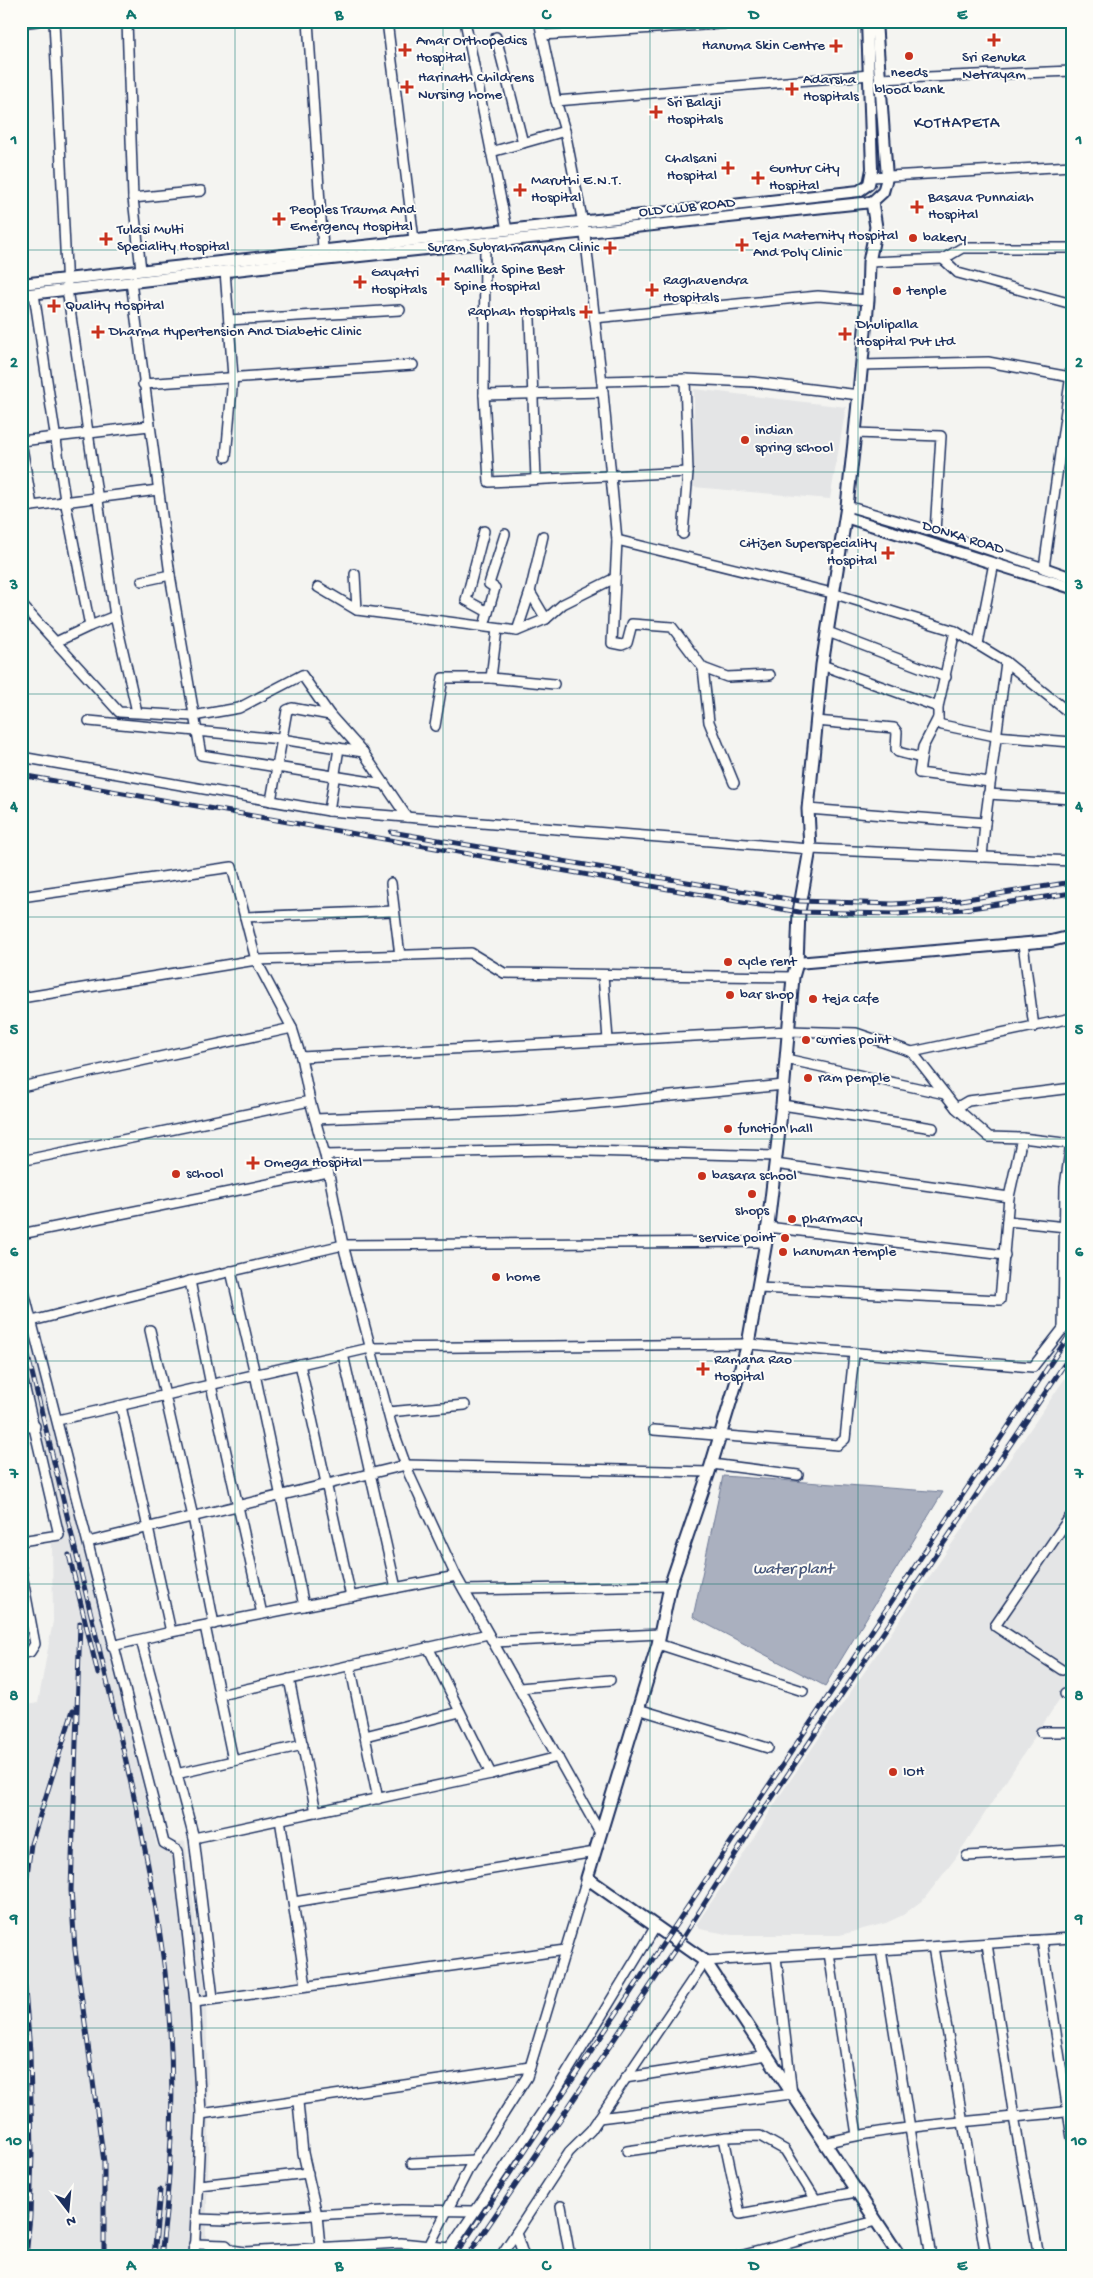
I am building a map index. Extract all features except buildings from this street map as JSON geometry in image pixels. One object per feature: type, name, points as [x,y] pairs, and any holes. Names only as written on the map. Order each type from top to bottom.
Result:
[{"type":"main road","points":[[872,202],[876,227],[869,262],[868,300],[859,395],[846,512],[822,665],[808,809],[810,849],[799,912],[797,964],[793,977],[776,1160],[759,1288],[748,1344],[711,1468],[670,1586],[659,1639],[587,1878],[705,1961],[900,2257]]},
{"type":"street","points":[[21,23],[37,21]]},
{"type":"street","points":[[54,21],[67,284],[115,616],[138,712]]},
{"type":"street","points":[[127,21],[133,198],[141,270]]},
{"type":"street","points":[[308,21],[323,249]]},
{"type":"street","points":[[387,21],[414,240]]},
{"type":"street","points":[[465,21],[507,230]]},
{"type":"street","points":[[540,21],[556,101],[565,131],[585,234],[602,381],[617,540],[612,643],[622,645],[627,643],[632,624],[672,627],[703,668],[709,722],[734,783]]},
{"type":"street","points":[[542,36],[768,21]]},
{"type":"street","points":[[866,21],[887,178],[883,192],[872,202]]},
{"type":"street","points":[[876,21],[871,177],[887,178],[1072,166]]},
{"type":"street","points":[[496,37],[523,142]]},
{"type":"street","points":[[556,101],[874,77],[1072,71]]},
{"type":"street","points":[[491,152],[565,131]]},
{"type":"street","name":"OLD CLUB ROAD","points":[[21,295],[34,294],[67,284],[141,270],[854,192],[864,188],[871,177]]},
{"type":"street","points":[[133,198],[201,191]]},
{"type":"street","name":"OLD CLUB ROAD","points":[[21,284],[130,282],[872,202]]},
{"type":"street","points":[[485,244],[484,395],[489,482],[688,472]]},
{"type":"street","points":[[869,262],[943,259],[962,248],[1072,248]]},
{"type":"street","points":[[943,259],[958,273],[1072,304]]},
{"type":"street","points":[[225,271],[233,377],[226,457]]},
{"type":"street","points":[[130,282],[170,575],[200,755],[384,784]]},
{"type":"street","points":[[34,294],[65,500],[90,626]]},
{"type":"street","points":[[594,318],[818,296],[868,300]]},
{"type":"street","points":[[229,320],[400,310]]},
{"type":"street","points":[[530,319],[536,479]]},
{"type":"street","points":[[862,365],[988,362],[1070,377]]},
{"type":"street","points":[[143,384],[413,365]]},
{"type":"street","points":[[1044,568],[1072,367]]},
{"type":"street","points":[[602,381],[685,379],[753,382],[859,395]]},
{"type":"street","points":[[683,534],[688,472],[685,379]]},
{"type":"street","points":[[484,395],[603,392]]},
{"type":"street","points":[[32,506],[21,441],[149,426]]},
{"type":"street","points":[[855,433],[941,436],[935,532]]},
{"type":"street","points":[[21,508],[65,500],[158,490]]},
{"type":"street","name":"DONKA ROAD","points":[[846,512],[935,532],[1072,578]]},
{"type":"street","name":"DONKA ROAD","points":[[846,512],[1072,588]]},
{"type":"street","points":[[484,531],[466,600],[488,612]]},
{"type":"street","points":[[484,626],[495,588],[489,584],[505,534]]},
{"type":"street","points":[[517,631],[530,592],[543,536]]},
{"type":"street","points":[[617,540],[832,593],[955,631],[1006,662],[1072,715]]},
{"type":"street","points":[[978,644],[994,563]]},
{"type":"street","points":[[355,574],[357,610]]},
{"type":"street","points":[[142,581],[170,575]]},
{"type":"street","points":[[318,587],[357,610],[517,631],[546,619],[563,604],[615,578]]},
{"type":"street","points":[[530,592],[546,619]]},
{"type":"street","points":[[21,604],[119,712],[193,716],[240,708],[302,675],[330,715],[363,752],[407,817]]},
{"type":"street","points":[[56,642],[115,616]]},
{"type":"street","points":[[491,678],[497,629]]},
{"type":"street","points":[[955,631],[938,707],[938,718],[922,748],[919,771],[921,775],[990,782]]},
{"type":"street","points":[[828,632],[946,677]]},
{"type":"street","points":[[982,857],[995,736],[1006,662]]},
{"type":"street","points":[[822,665],[938,707]]},
{"type":"street","points":[[703,668],[727,677],[770,674]]},
{"type":"street","points":[[435,726],[443,678],[491,678],[554,684]]},
{"type":"street","points":[[271,801],[287,710],[292,708],[330,715]]},
{"type":"street","points":[[938,718],[942,725],[995,736],[1072,742]]},
{"type":"street","points":[[89,721],[281,739],[363,752]]},
{"type":"street","points":[[816,721],[894,728],[898,732],[896,749],[898,752],[921,758]]},
{"type":"street","points":[[329,811],[333,776],[339,748]]},
{"type":"street","points":[[21,757],[329,811],[810,849],[1072,861]]},
{"type":"street","points":[[988,794],[1072,799]]},
{"type":"street","points":[[808,809],[985,824]]},
{"type":"street","points":[[21,897],[232,867],[256,960],[292,1028],[301,1057],[310,1101],[325,1155],[343,1245],[388,1412],[406,1466],[456,1576],[600,1833]]},
{"type":"street","points":[[391,883],[400,956]]},
{"type":"street","points":[[245,917],[394,911]]},
{"type":"street","points":[[797,964],[1023,944],[1051,941],[1072,936]]},
{"type":"street","points":[[1023,944],[1034,1027]]},
{"type":"street","points":[[21,998],[256,960],[471,953],[504,973],[793,977]]},
{"type":"street","points":[[603,974],[608,1040]]},
{"type":"street","points":[[301,1057],[789,1031],[856,1033],[912,1052],[1072,1018]]},
{"type":"street","points":[[21,1087],[292,1028]]},
{"type":"street","points":[[912,1052],[956,1108],[989,1137],[1022,1138],[1071,1144],[1063,1330]]},
{"type":"street","points":[[786,1059],[945,1094]]},
{"type":"street","points":[[315,1119],[436,1116],[518,1111],[784,1085]]},
{"type":"street","points":[[956,1108],[968,1100],[1072,1088]]},
{"type":"street","points":[[21,1161],[310,1101]]},
{"type":"street","points":[[782,1105],[933,1128]]},
{"type":"street","points":[[759,1288],[1000,1300],[1009,1198],[1022,1138]]},
{"type":"street","points":[[325,1155],[549,1150],[776,1160],[1009,1198]]},
{"type":"street","points":[[21,1234],[328,1172]]},
{"type":"street","points":[[1007,1221],[1066,1227]]},
{"type":"street","points":[[767,1228],[1005,1255]]},
{"type":"street","points":[[32,1321],[343,1245],[766,1242]]},
{"type":"street","points":[[231,1271],[255,1374],[304,1606]]},
{"type":"street","points":[[21,1280],[58,1420],[112,1646],[164,1843],[178,1850],[195,2002],[201,2114],[194,2257]]},
{"type":"street","points":[[190,1281],[262,1614]]},
{"type":"street","points":[[58,1420],[370,1348],[748,1344],[1033,1367],[1072,1317]]},
{"type":"street","points":[[150,1330],[193,1517],[214,1624]]},
{"type":"street","points":[[343,1354],[396,1588]]},
{"type":"street","points":[[654,1430],[838,1445],[845,1439],[854,1354]]},
{"type":"street","points":[[300,1364],[352,1596]]},
{"type":"street","points":[[21,1372],[59,1535],[21,1541]]},
{"type":"street","points":[[388,1412],[465,1405]]},
{"type":"street","points":[[121,1406],[150,1527],[171,1632]]},
{"type":"street","points":[[21,1428],[35,1426]]},
{"type":"street","points":[[88,1542],[406,1466],[711,1468],[798,1475]]},
{"type":"street","points":[[1062,1670],[995,1626],[1072,1514]]},
{"type":"street","points":[[21,1569],[35,1644],[30,1652],[21,1654]]},
{"type":"street","points":[[112,1646],[171,1632],[456,1576]]},
{"type":"street","points":[[464,1590],[670,1586]]},
{"type":"street","points":[[205,1626],[234,1760]]},
{"type":"street","points":[[220,1695],[488,1634]]},
{"type":"street","points":[[494,1642],[659,1639],[803,1691]]},
{"type":"street","points":[[141,1640],[194,1838],[213,1998]]},
{"type":"street","points":[[428,1647],[491,1774]]},
{"type":"street","points":[[350,1665],[378,1799]]},
{"type":"street","points":[[289,1679],[316,1812]]},
{"type":"street","points":[[520,1688],[610,1680]]},
{"type":"street","points":[[638,1709],[768,1748]]},
{"type":"street","points":[[365,1736],[460,1712]]},
{"type":"street","points":[[1041,1732],[1072,1732]]},
{"type":"street","points":[[176,1774],[302,1745]]},
{"type":"street","points":[[194,1838],[491,1774],[558,1757]]},
{"type":"street","points":[[280,1819],[306,1986]]},
{"type":"street","points":[[966,1856],[1072,1850]]},
{"type":"street","points":[[294,1902],[595,1852]]},
{"type":"street","points":[[429,2246],[475,2160],[527,2078],[587,1878]]},
{"type":"street","points":[[444,2257],[551,2099],[656,1926]]},
{"type":"street","points":[[500,2257],[569,2152],[591,2130],[705,1961],[1072,1938]]},
{"type":"street","points":[[1042,1940],[1072,2138]]},
{"type":"street","points":[[987,1944],[1038,2257]]},
{"type":"street","points":[[933,1947],[961,2122],[986,2257]]},
{"type":"street","points":[[195,2002],[565,1950]]},
{"type":"street","points":[[881,1950],[931,2257]]},
{"type":"street","points":[[829,1953],[857,2135]]},
{"type":"street","points":[[599,2118],[792,2094],[776,1957]]},
{"type":"street","points":[[625,2078],[767,2054]]},
{"type":"street","points":[[201,2114],[298,2102],[530,2067]]},
{"type":"street","points":[[298,2102],[303,2153],[317,2215],[320,2252]]},
{"type":"street","points":[[824,2143],[857,2135],[910,2128],[1069,2112]]},
{"type":"street","points":[[627,2151],[724,2138],[760,2136],[785,2150],[816,2200]]},
{"type":"street","points":[[724,2138],[740,2214],[856,2192]]},
{"type":"street","points":[[412,2163],[475,2160]]},
{"type":"street","points":[[199,2185],[308,2173]]},
{"type":"street","points":[[561,2206],[570,2257]]},
{"type":"street","points":[[197,2219],[228,2220],[401,2210],[475,2211]]},
{"type":"street","points":[[736,2257],[876,2221]]},
{"type":"street","points":[[516,2233],[524,2257]]},
{"type":"street","points":[[194,2244],[226,2245],[232,2250],[245,2252],[320,2252],[401,2243],[450,2248]]},
{"type":"shaded area","points":[[694,389],[846,407],[830,499],[693,487]]},
{"type":"shaded area","points":[[21,1303],[91,1563],[157,1846],[185,1841],[206,1995],[209,2143],[205,2257],[21,2257],[21,1706],[38,1703],[53,1621],[52,1540],[62,1537],[21,1363]]},
{"type":"shaded area","points":[[1072,1368],[1072,1680],[955,1859],[924,1899],[903,1915],[886,1923],[840,1935],[732,1935],[700,1929],[696,1925],[783,1791]]},
{"type":"water","name":"water plant","points":[[723,1476],[943,1492],[825,1686],[693,1617]]},
{"type":"railway","points":[[21,775],[799,912],[896,914],[964,909],[1072,893]]},
{"type":"railway","points":[[391,832],[800,901],[893,904],[961,900],[1072,882]]},
{"type":"railway","points":[[21,1328],[129,1774],[160,1932],[171,2043],[172,2079],[168,2186],[161,2257]]},
{"type":"railway","points":[[454,2257],[1072,1331]]},
{"type":"railway","points":[[467,2257],[680,1942],[759,1817],[1072,1353]]},
{"type":"railway","points":[[69,1555],[98,1674]]},
{"type":"railway","points":[[80,1623],[71,1890],[75,1950],[104,2162],[104,2257]]},
{"type":"railway","points":[[26,2257],[30,2216],[32,2154],[30,2051],[24,1978],[24,1898],[31,1844],[73,1710]]},
{"type":"railway","points":[[154,2257],[160,2190]]},
{"type":"place","name":"Sri Renuka Netrayam","points":[[994,40]]},
{"type":"place","name":"Hanuma Skin Centre","points":[[836,46]]},
{"type":"place","name":"Amar Orthopedics Hospital","points":[[405,50]]},
{"type":"place","name":"needs blood bank","points":[[909,56]]},
{"type":"place","name":"Harinath Childrens Nursing home","points":[[407,87]]},
{"type":"place","name":"Adarsha Hospitals","points":[[792,89]]},
{"type":"place","name":"Sri Balaji Hospitals","points":[[656,112]]},
{"type":"place","name":"Chalsani Hospital","points":[[728,168]]},
{"type":"place","name":"Guntur City Hospital","points":[[758,178]]},
{"type":"place","name":"Maruthi E.N.T. Hospital","points":[[520,190]]},
{"type":"place","name":"Basava Punnaiah Hospital","points":[[917,207]]},
{"type":"place","name":"Peoples Trauma And Emergency Hospital","points":[[279,219]]},
{"type":"place","name":"bakery","points":[[913,238]]},
{"type":"place","name":"Tulasi Multi Speciality Hospital","points":[[106,239]]},
{"type":"place","name":"Teja Maternity Hospital And Poly Clinic","points":[[742,245]]},
{"type":"place","name":"Suram Subrahmanyam Clinic","points":[[610,248]]},
{"type":"place","name":"Mallika Spine Best Spine Hospital","points":[[443,279]]},
{"type":"place","name":"Gayatri Hospitals","points":[[360,282]]},
{"type":"place","name":"Raghavendra Hospitals","points":[[652,290]]},
{"type":"place","name":"tenple","points":[[897,291]]},
{"type":"place","name":"Quality Hospital","points":[[54,306]]},
{"type":"place","name":"Raphah Hospitals","points":[[586,312]]},
{"type":"place","name":"Dharma Hypertension And Diabetic Clinic","points":[[98,332]]},
{"type":"place","name":"Dhulipalla Hospital Pvt Ltd","points":[[845,334]]},
{"type":"place","name":"indian spring school","points":[[745,440]]},
{"type":"place","name":"Citizen Superspeciality Hospital","points":[[888,553]]},
{"type":"place","name":"cycle rent","points":[[728,962]]},
{"type":"place","name":"bar shop","points":[[730,995]]},
{"type":"place","name":"teja cafe","points":[[813,999]]},
{"type":"place","name":"curries point","points":[[806,1040]]},
{"type":"place","name":"ram pemple","points":[[808,1078]]},
{"type":"place","name":"function hall","points":[[728,1129]]},
{"type":"place","name":"Omega Hospital","points":[[253,1163]]},
{"type":"place","name":"school","points":[[176,1174]]},
{"type":"place","name":"basara school","points":[[702,1176]]},
{"type":"place","name":"shops","points":[[752,1194]]},
{"type":"place","name":"pharmacy","points":[[792,1219]]},
{"type":"place","name":"service point","points":[[785,1238]]},
{"type":"place","name":"hanuman temple","points":[[783,1252]]},
{"type":"place","name":"home","points":[[496,1277]]},
{"type":"place","name":"Ramana Rao Hospital","points":[[703,1369]]},
{"type":"place","name":"IOH","points":[[893,1772]]},
{"type":"district","name":"KOTHAPETA","points":[[957,124]]}]
